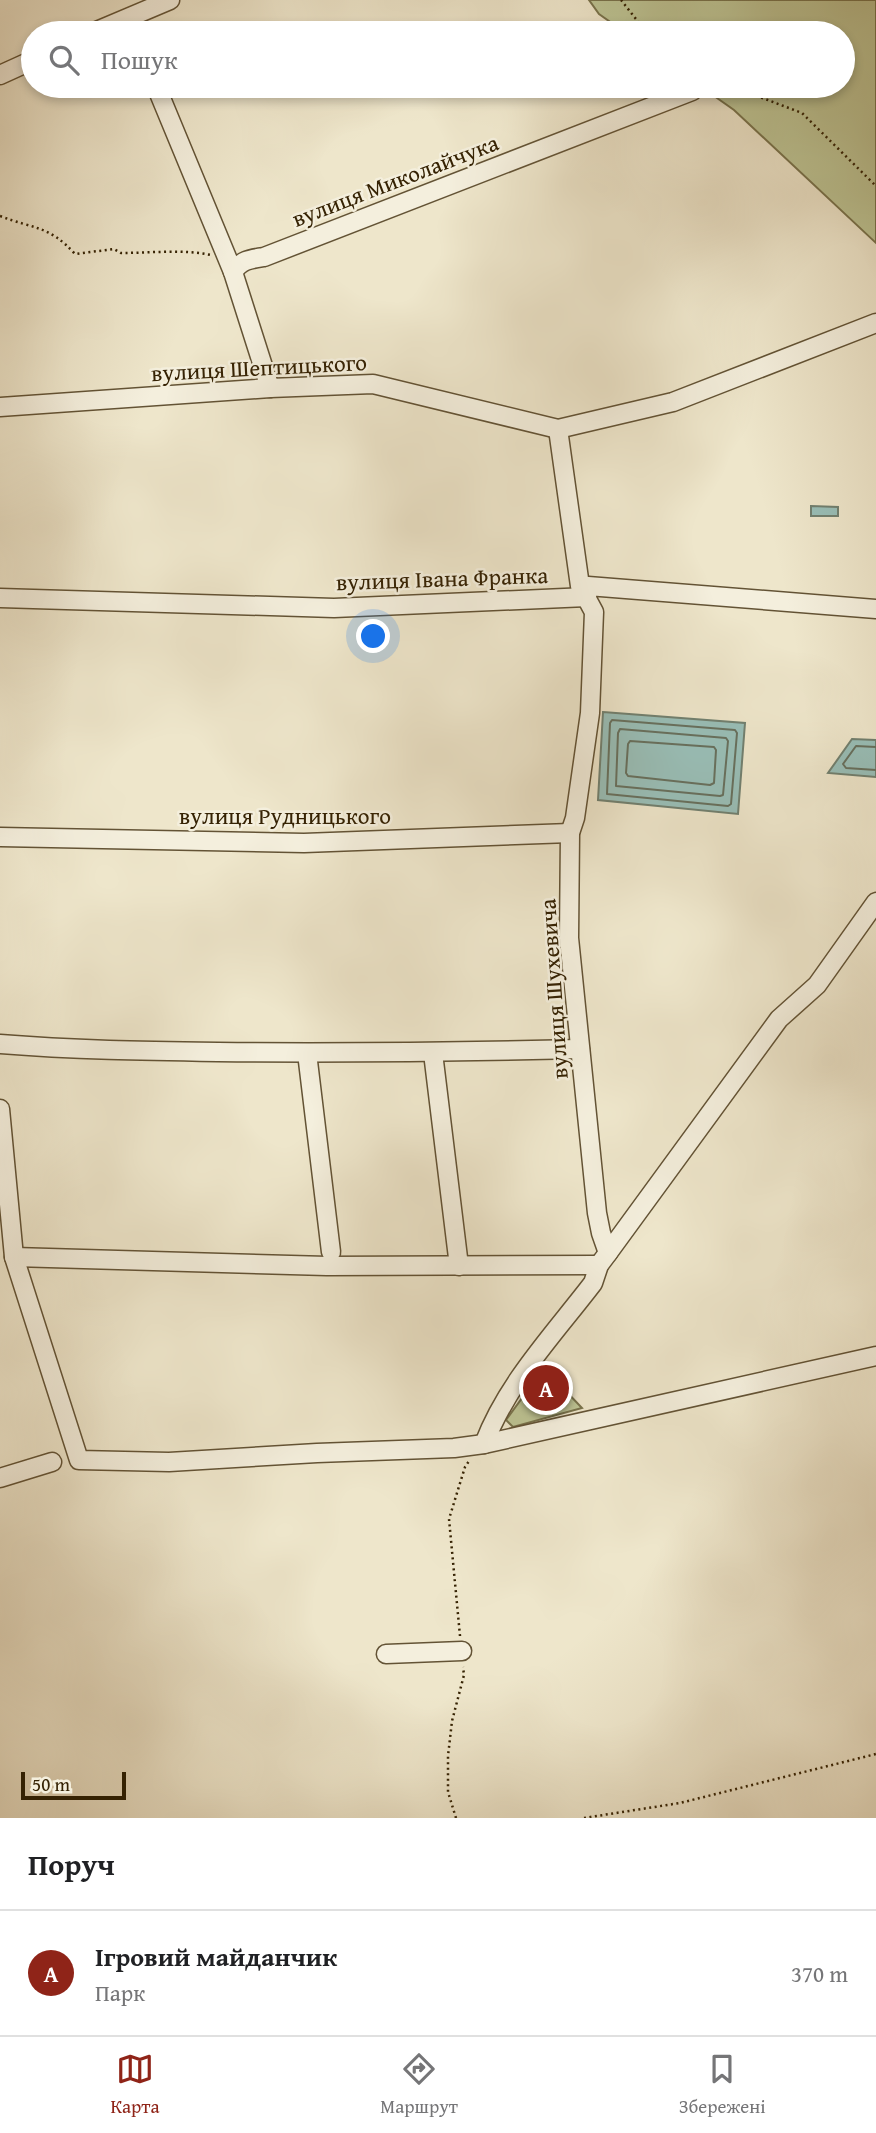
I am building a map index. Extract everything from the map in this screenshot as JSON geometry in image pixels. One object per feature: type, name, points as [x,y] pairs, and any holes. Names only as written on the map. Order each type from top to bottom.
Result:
[{"type":"street","points":[[137,21],[170,0]]},
{"type":"street","points":[[0,75],[21,65]]},
{"type":"street","points":[[161,98],[233,272],[270,388]]},
{"type":"street","name":"вулиця Миколайчука","points":[[233,272],[247,259],[264,257],[674,98]]},
{"type":"street","name":"вулиця Шептицького","points":[[0,407],[270,388],[373,384],[558,429],[673,402],[876,323]]},
{"type":"street","name":"вулиця Шухевича","points":[[558,429],[580,586],[594,612],[590,713],[575,818],[570,833],[569,938],[603,1259]]},
{"type":"street","name":"вулиця Івана Франка","points":[[0,598],[334,608],[587,597],[588,586],[876,609]]},
{"type":"street","name":"вулиця Рудницького","points":[[0,837],[304,843],[570,833]]},
{"type":"street","points":[[484,1444],[507,1395],[593,1283],[603,1259],[779,1019],[817,985],[876,902]]},
{"type":"street","points":[[0,1044],[66,1050],[307,1053],[580,1049]]},
{"type":"street","points":[[307,1053],[331,1252]]},
{"type":"street","points":[[433,1053],[459,1266]]},
{"type":"street","points":[[0,1109],[14,1257],[79,1460],[169,1462],[317,1452],[454,1448],[484,1444],[876,1356]]},
{"type":"street","points":[[14,1257],[327,1266],[459,1266],[603,1259]]},
{"type":"street","points":[[0,1478],[52,1462]]},
{"type":"street","points":[[386,1654],[462,1651]]},
{"type":"path","points":[[621,0],[638,21]]},
{"type":"path","points":[[762,98],[802,113],[876,186]]},
{"type":"path","points":[[0,216],[37,226],[64,242],[75,254],[114,249],[121,253],[171,254],[191,251],[212,256],[226,254]]},
{"type":"path","points":[[456,1818],[448,1792],[448,1756],[452,1721],[464,1675],[449,1519],[465,1467],[484,1444]]},
{"type":"path","points":[[584,1818],[680,1802],[876,1754]]},
{"type":"green space","points":[[589,0],[876,0],[876,243],[734,110],[717,98],[855,98],[855,21],[609,21],[599,14]]},
{"type":"green space","points":[[544,1368],[582,1408],[513,1427],[506,1420]]},
{"type":"water","points":[[811,506],[838,507],[838,516],[811,516]]},
{"type":"water","points":[[603,712],[745,723],[738,814],[598,800]]},
{"type":"water","points":[[852,739],[876,740],[876,777],[828,773]]},
{"type":"place","name":"Ігровий майданчик","points":[[546,1388]]}]
